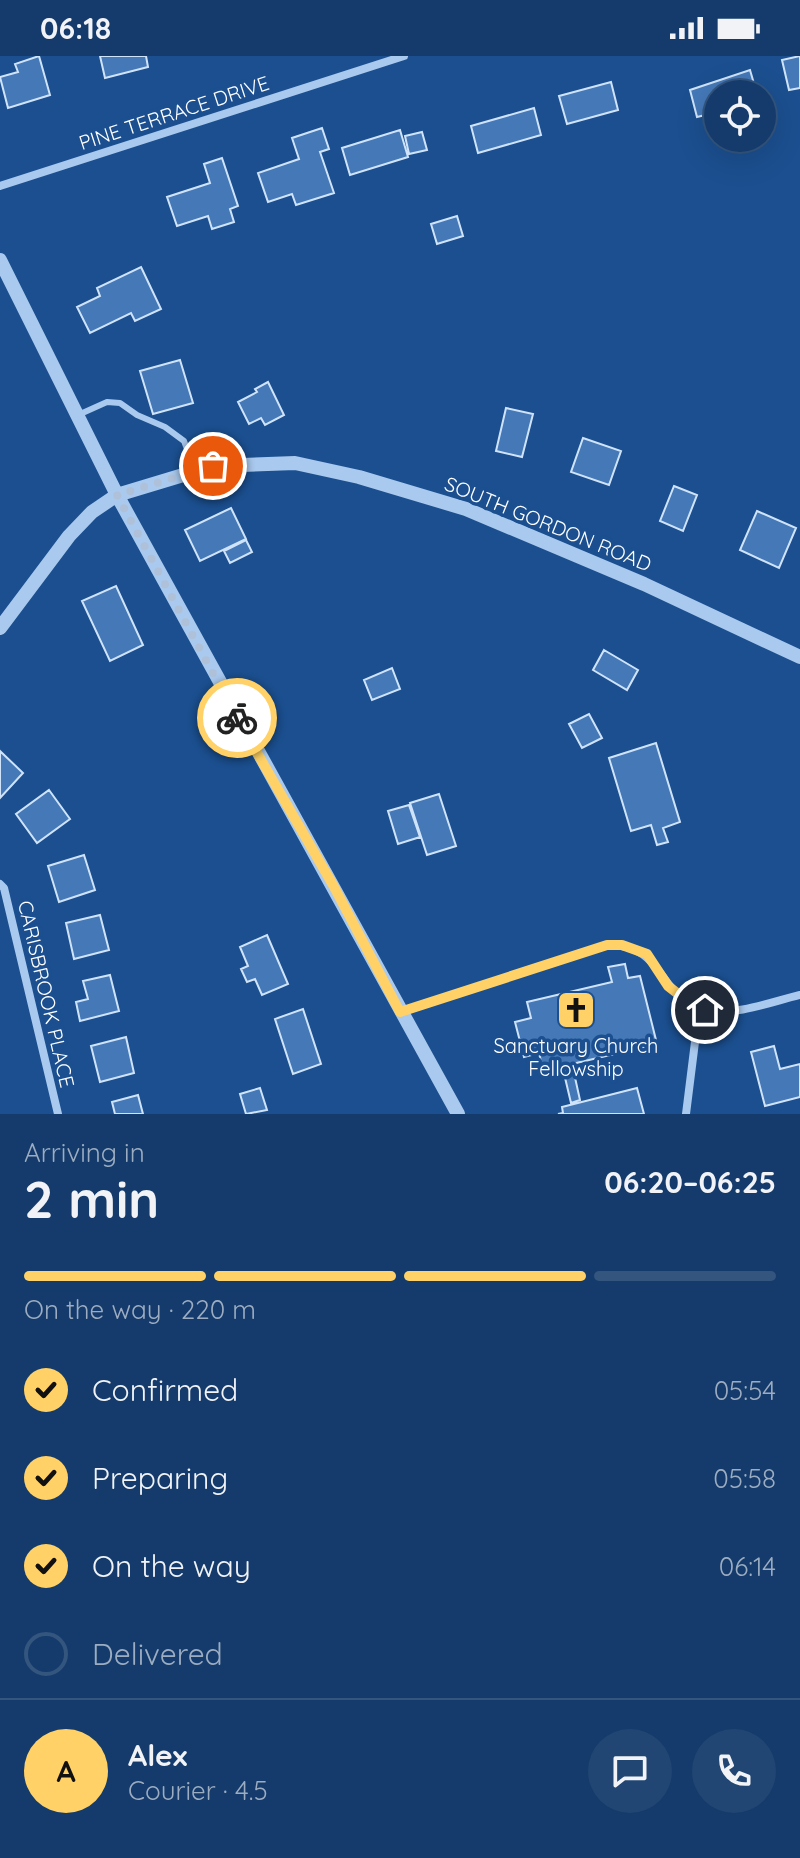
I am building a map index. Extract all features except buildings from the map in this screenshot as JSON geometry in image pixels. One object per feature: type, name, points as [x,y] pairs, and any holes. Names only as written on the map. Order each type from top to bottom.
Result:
[{"type":"street","name":"PINE TERRACE DRIVE","points":[[0,186],[404,56]]},
{"type":"street","points":[[0,260],[117,495],[458,1114]]},
{"type":"street","name":"SOUTH GORDON ROAD","points":[[0,628],[69,536],[92,512],[117,495],[213,466],[295,463],[359,477],[466,509],[644,584],[800,657]]},
{"type":"street","name":"CARISBROOK PLACE","points":[[0,884],[4,888],[29,986],[58,1114]]},
{"type":"street","points":[[400,1012],[607,945],[622,945],[647,954],[668,986],[691,1004],[705,1010],[726,1012],[800,995]]},
{"type":"street","points":[[686,1114],[695,1042],[705,1010]]},
{"type":"lane","points":[[77,415],[107,402],[120,403],[184,441],[195,471]]},
{"type":"way so far","points":[[213,466],[117,495],[237,718]]},
{"type":"place","name":"Sanctuary Church Fellowship","points":[[576,1010]]},
{"type":"route","points":[[237,718],[333,885],[400,1012],[607,945],[622,945],[647,954],[668,986],[691,1004],[705,1010]]}]
